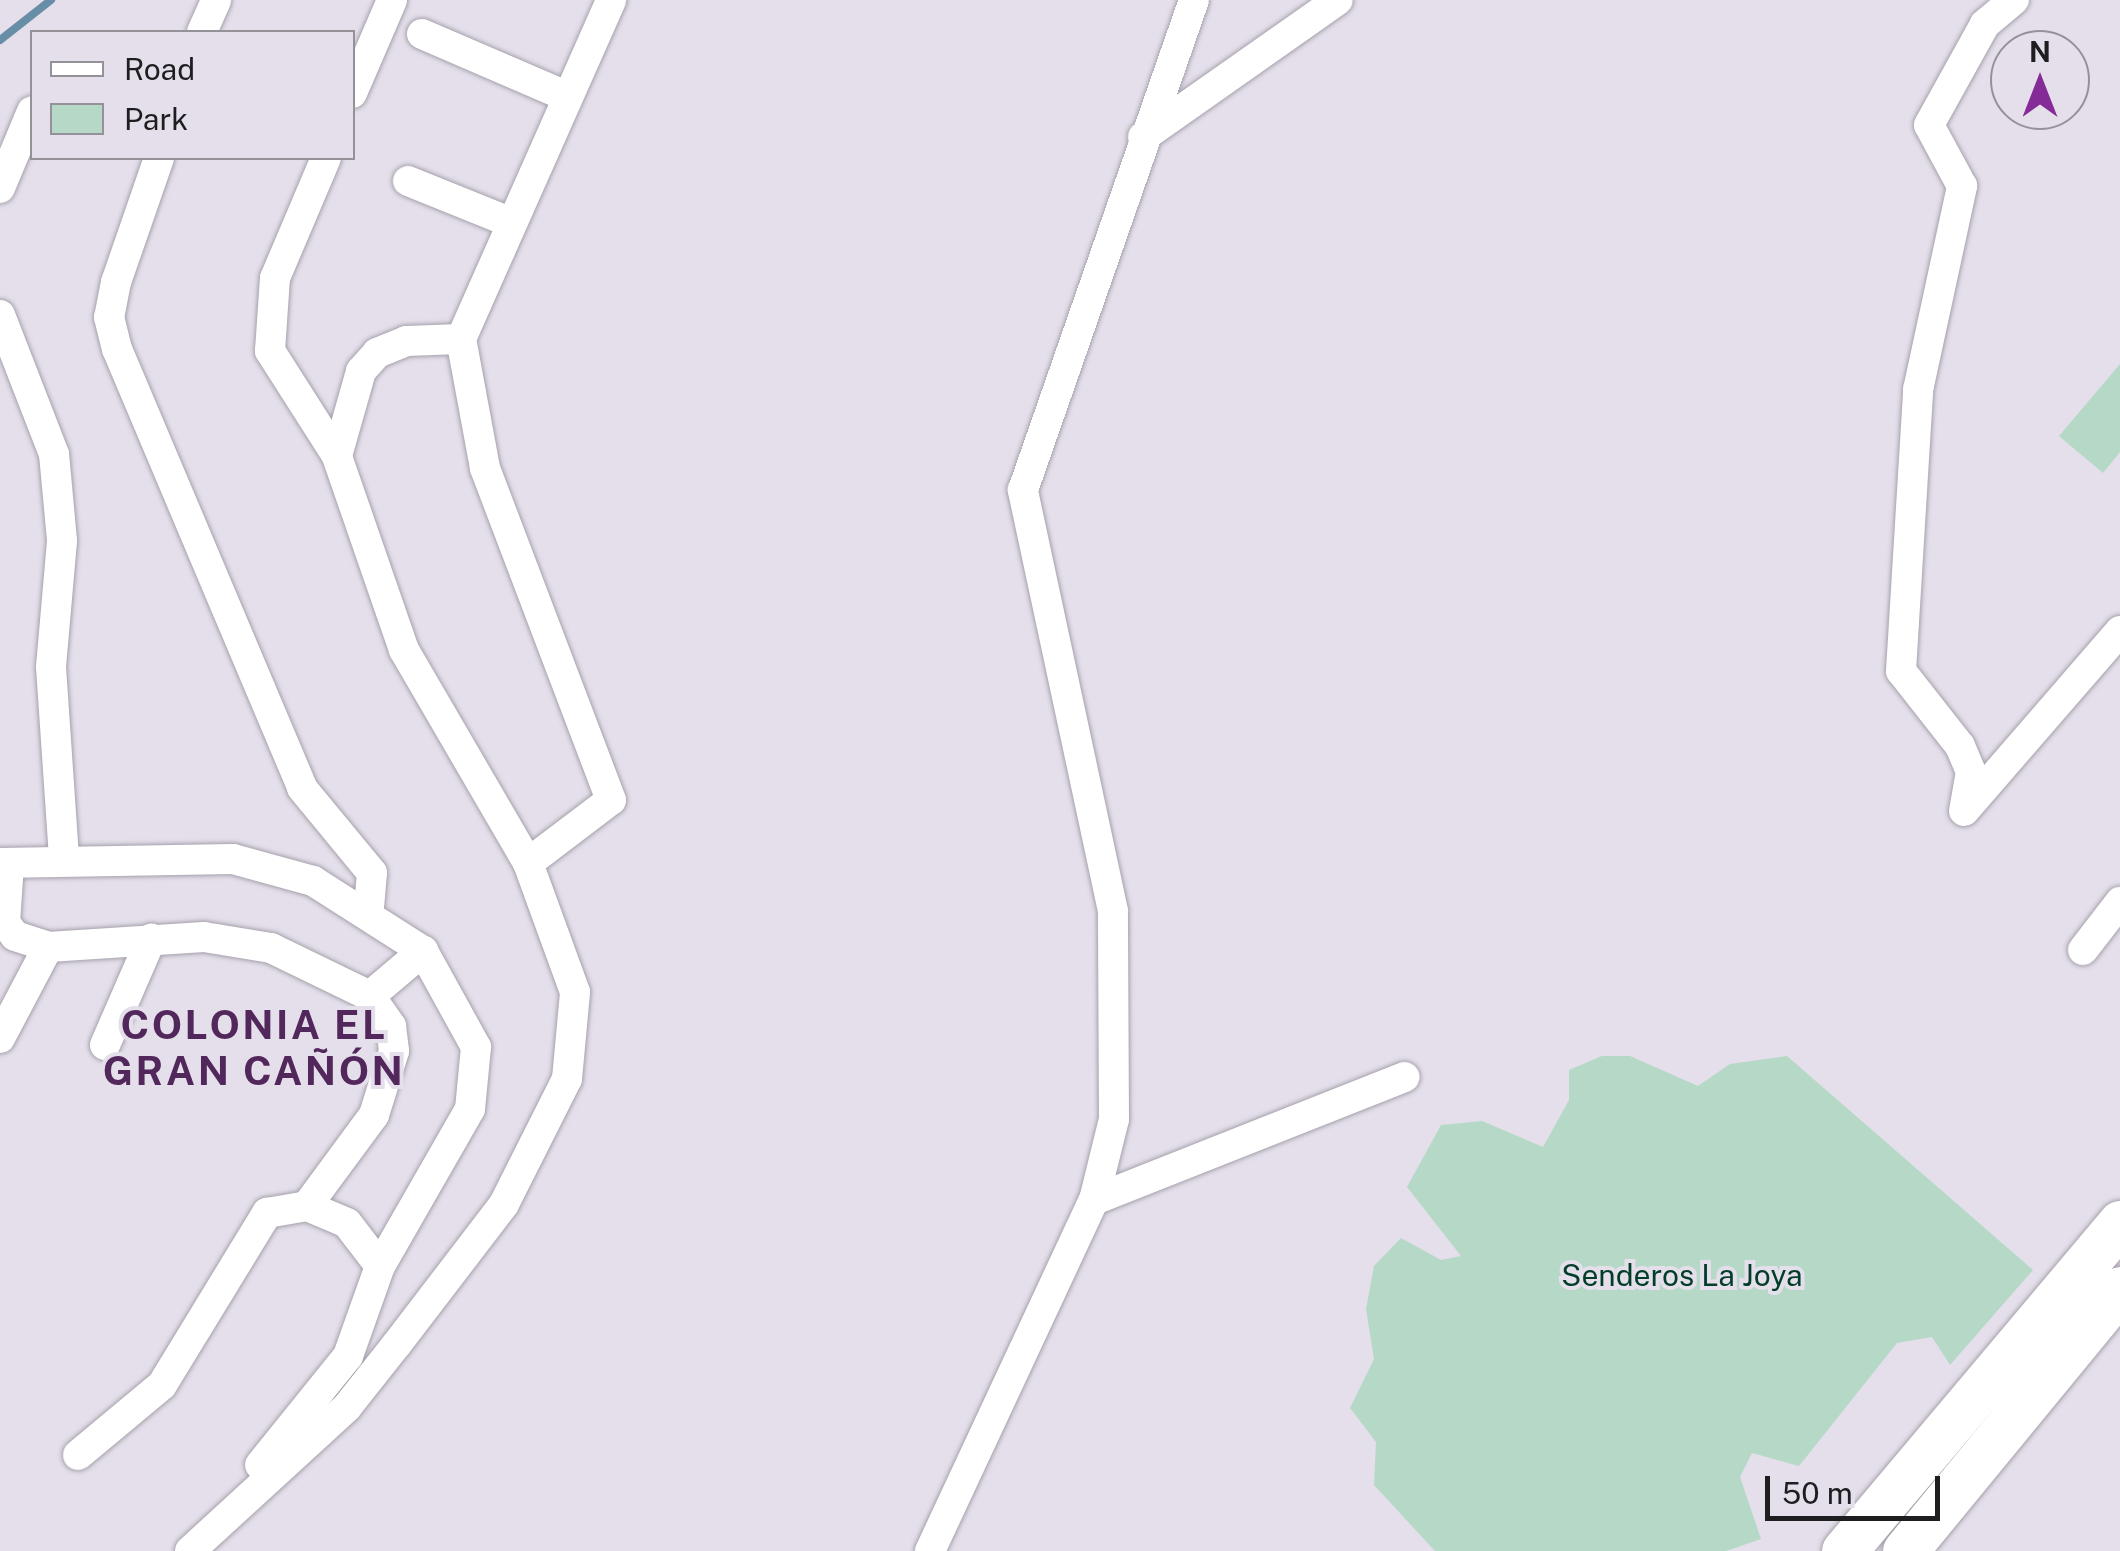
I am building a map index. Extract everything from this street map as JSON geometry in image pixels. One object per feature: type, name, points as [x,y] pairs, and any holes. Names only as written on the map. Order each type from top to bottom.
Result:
[{"type":"highway","points":[[1844,1551],[2120,1223]]},
{"type":"highway","points":[[1905,1551],[2117,1300]]},
{"type":"street","points":[[203,30],[216,0]]},
{"type":"street","points":[[355,86],[392,0]]},
{"type":"street","points":[[528,863],[611,800],[485,468],[461,339],[508,222],[611,0]]},
{"type":"street","points":[[930,1551],[1094,1200],[1114,1120],[1112,911],[1023,490],[1143,136],[1194,0]]},
{"type":"street","points":[[1143,136],[1338,0]]},
{"type":"street","points":[[2014,0],[1985,24],[1929,125],[1962,186],[1918,390],[1901,671],[1960,746],[1971,772],[1964,811],[2108,669],[2120,630]]},
{"type":"street","points":[[422,34],[566,96]]},
{"type":"street","points":[[0,188],[30,116]]},
{"type":"street","points":[[157,160],[116,282],[109,316],[117,349],[302,788],[372,873],[369,909]]},
{"type":"street","points":[[190,1551],[346,1407],[398,1344],[504,1204],[567,1079],[574,992],[528,863],[404,650],[337,456],[270,351],[268,316],[325,160]]},
{"type":"street","points":[[408,181],[508,222]]},
{"type":"street","points":[[0,315],[54,454],[62,541],[52,666],[64,860]]},
{"type":"street","points":[[337,456],[361,371],[377,353],[406,341],[461,339]]},
{"type":"street","points":[[190,1551],[348,1356],[380,1266],[470,1109],[476,1046],[423,951],[369,909],[233,859],[4,864],[8,932],[48,947],[151,940],[272,948],[370,996],[390,1026],[394,1051],[374,1115],[308,1206]]},
{"type":"street","points":[[2083,950],[2120,902]]},
{"type":"street","points":[[104,1045],[151,940]]},
{"type":"street","points":[[0,1038],[48,947]]},
{"type":"street","points":[[370,996],[423,951]]},
{"type":"street","points":[[1094,1200],[1405,1077]]},
{"type":"street","points":[[78,1456],[162,1384],[249,1233],[267,1214],[308,1206],[346,1223],[380,1266]]},
{"type":"green space","points":[[2120,364],[2120,452],[2103,473],[2059,436]]},
{"type":"green space","name":"Senderos La Joya","points":[[1602,1056],[1630,1056],[1698,1086],[1730,1064],[1787,1056],[2033,1270],[1950,1365],[1932,1337],[1897,1343],[1799,1466],[1752,1453],[1740,1477],[1761,1539],[1726,1551],[1435,1551],[1374,1485],[1376,1442],[1350,1408],[1374,1359],[1366,1309],[1374,1266],[1401,1238],[1441,1260],[1461,1256],[1407,1187],[1441,1125],[1482,1121],[1543,1147],[1569,1100],[1569,1070]]},
{"type":"waterway","points":[[0,40],[51,0]]},
{"type":"district","name":"COLONIA EL GRAN CAÑÓN","points":[[254,1048]]}]
